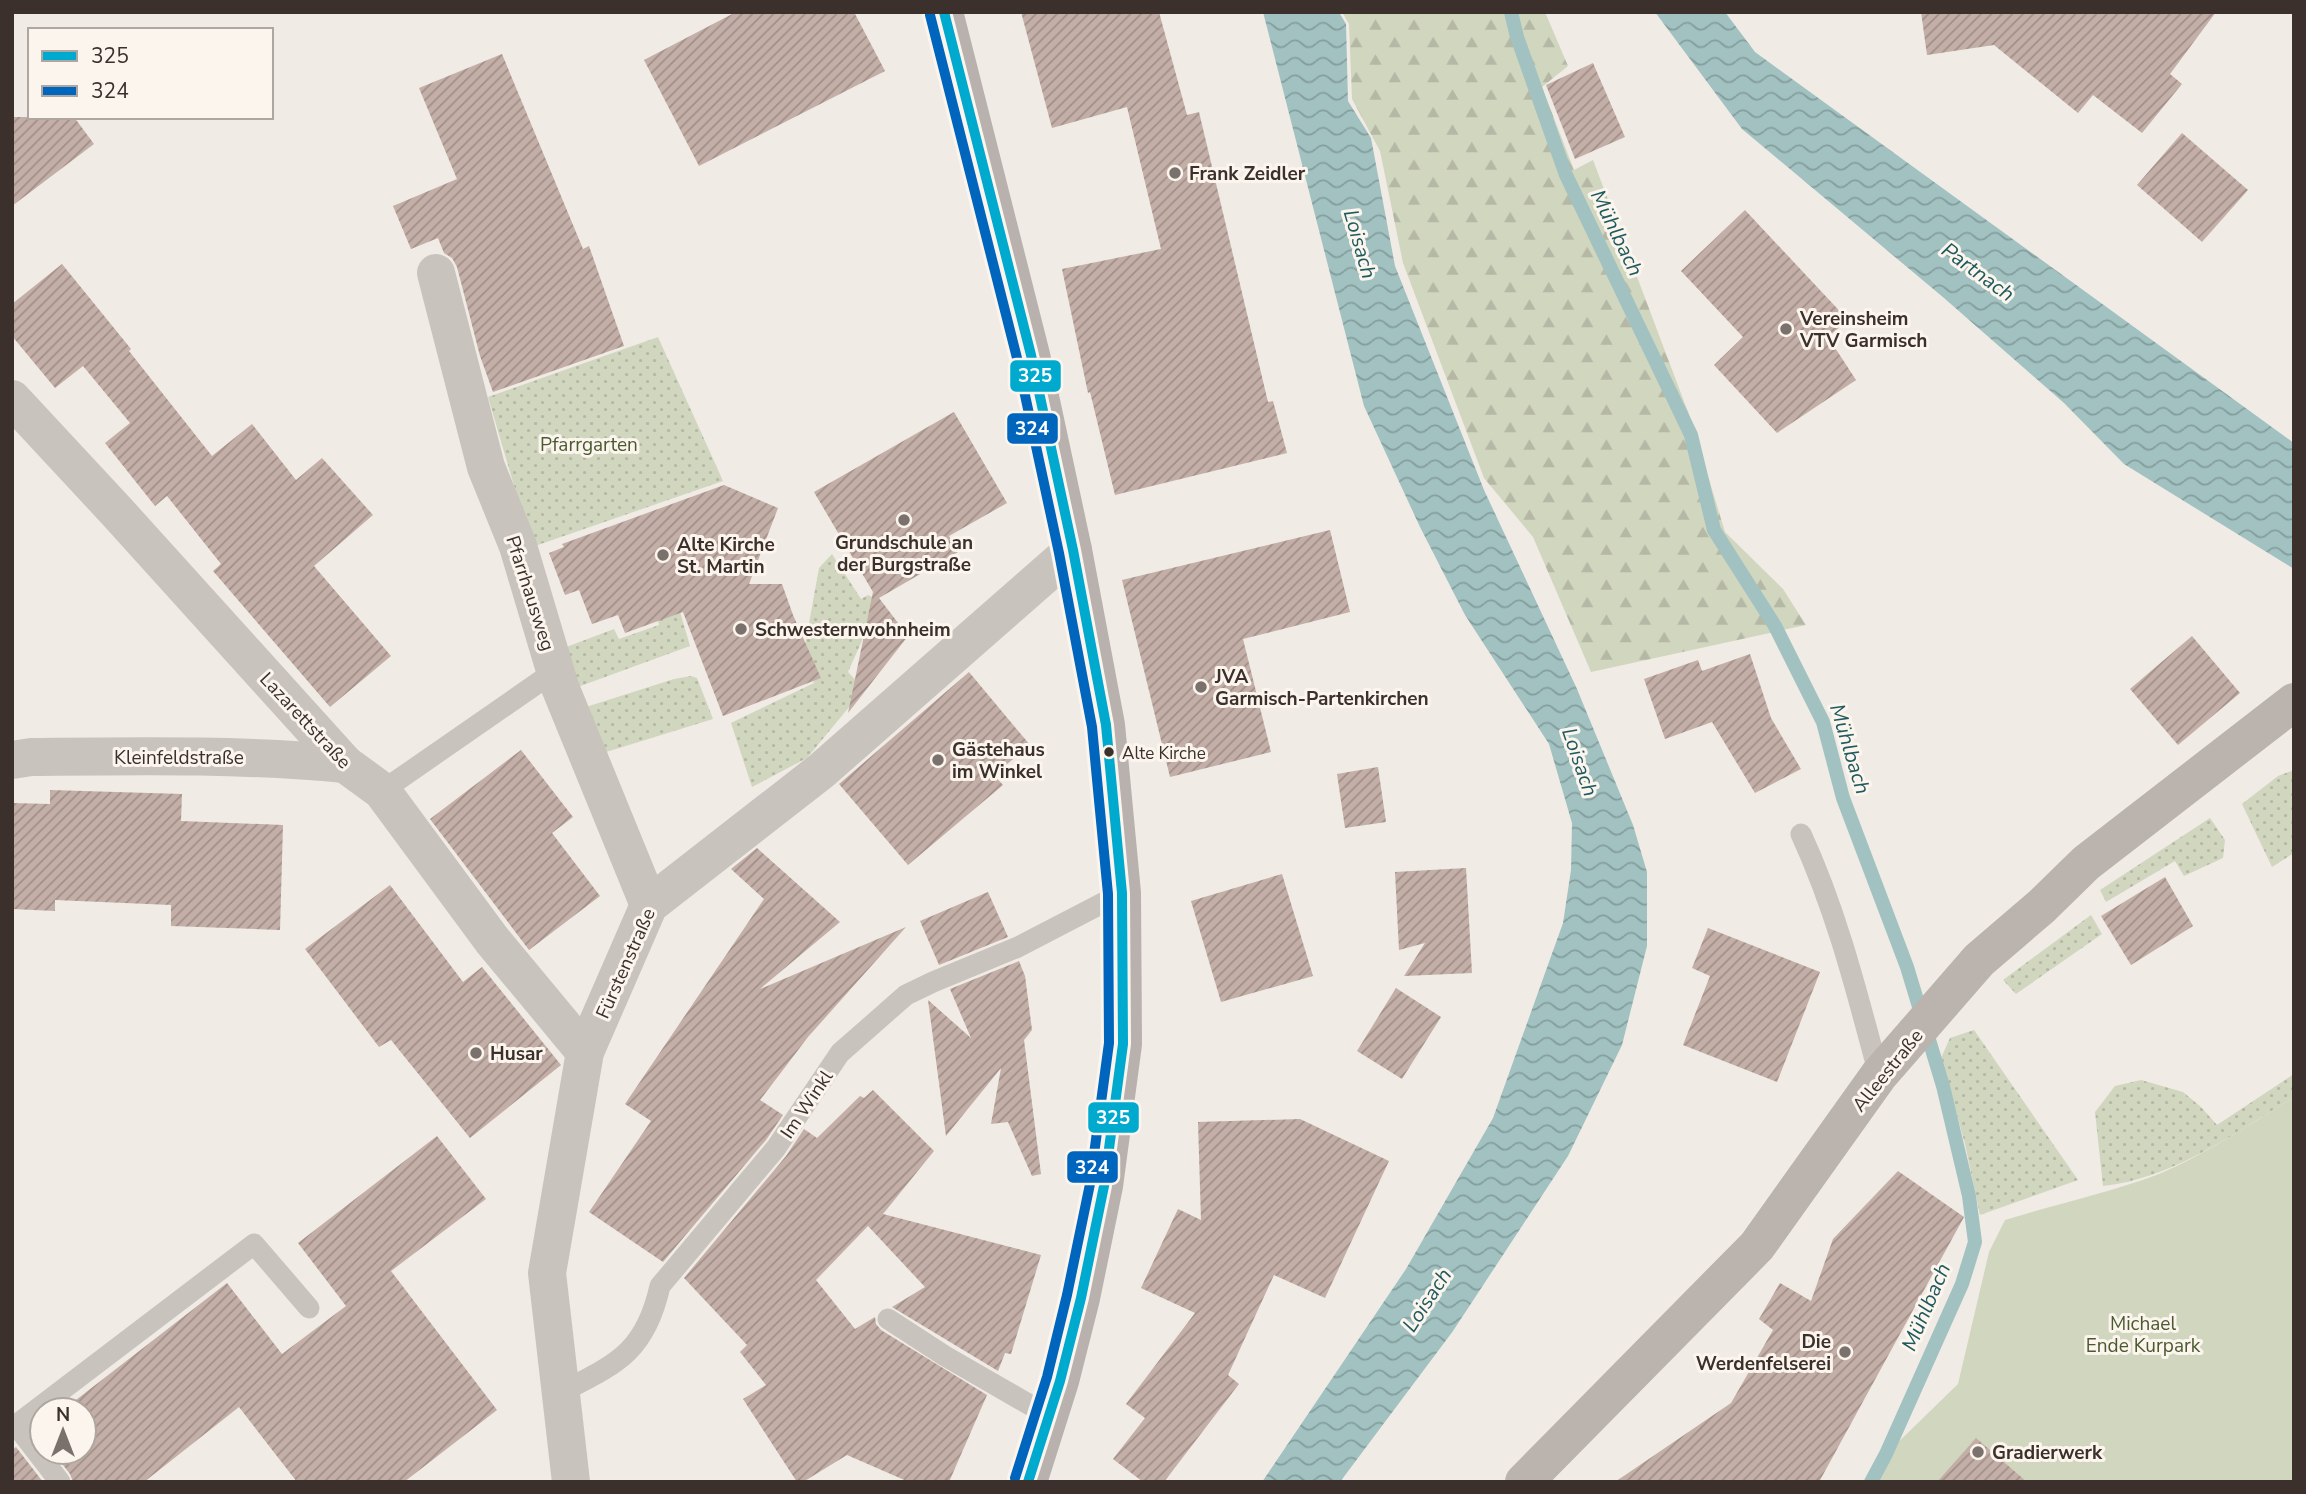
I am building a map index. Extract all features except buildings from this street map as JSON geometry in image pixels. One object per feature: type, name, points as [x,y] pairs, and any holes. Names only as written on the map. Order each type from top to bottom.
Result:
[{"type":"main road","points":[[944,12],[1031,355],[1073,550],[1106,725],[1122,893],[1123,1044],[1104,1186],[1081,1298],[1028,1482]]},
{"type":"street","name":"Pfarrhausweg","points":[[436,273],[486,467],[518,546],[555,671],[649,905]]},
{"type":"street","name":"Lazarettstraße","points":[[12,399],[345,764],[382,791],[492,940],[585,1052]]},
{"type":"street","name":"Fürstenstraße","points":[[569,1481],[547,1273],[585,1052],[649,905],[821,771],[1073,550]]},
{"type":"street","name":"Alleestraße","points":[[1524,1482],[1756,1246],[1879,1075],[1979,960],[2042,906],[2086,863],[2294,702]]},
{"type":"street","name":"Kleinfeldstraße","points":[[12,760],[31,757],[272,757],[345,764]]},
{"type":"lane","points":[[382,791],[555,671]]},
{"type":"lane","points":[[1801,834],[1819,875],[1845,949],[1879,1075]]},
{"type":"lane","name":"Im Winkl","points":[[561,1393],[617,1363],[638,1340],[654,1312],[660,1286],[776,1148],[841,1053],[906,995],[1018,947],[1122,893]]},
{"type":"lane","points":[[60,1482],[16,1425],[254,1244],[309,1308]]},
{"type":"lane","points":[[888,1319],[945,1356],[1049,1416]]},
{"type":"green space","points":[[1342,12],[1545,12],[1568,66],[1542,87],[1574,170],[1593,160],[1691,420],[1725,532],[1783,589],[1806,625],[1591,672],[1533,537],[1484,478],[1403,263],[1380,151],[1352,99],[1349,24]]},
{"type":"green space","name":"Pfarrgarten","points":[[658,337],[723,481],[532,547],[488,397]]},
{"type":"green space","points":[[832,554],[861,599],[868,595],[876,599],[848,672],[864,689],[807,758],[752,787],[731,723],[814,683],[804,651],[819,568]]},
{"type":"green space","points":[[676,598],[690,646],[575,688],[561,649],[614,629],[619,639],[659,625],[655,606]]},
{"type":"green space","points":[[691,676],[697,678],[713,719],[603,753],[586,707]]},
{"type":"green space","points":[[2294,770],[2294,853],[2272,867],[2242,804],[2278,776]]},
{"type":"green space","points":[[2210,818],[2225,840],[2223,858],[2184,876],[2175,861],[2106,902],[2100,890]]},
{"type":"green space","points":[[2091,915],[2102,934],[2016,994],[2003,980]]},
{"type":"green space","points":[[1974,1030],[2078,1180],[1980,1215],[1965,1144],[1941,1058],[1950,1038]]},
{"type":"green space","points":[[2294,1074],[2294,1097],[2226,1139],[2154,1174],[2103,1186],[2095,1112],[2115,1086],[2141,1080],[2183,1092],[2217,1125]]},
{"type":"green space","name":"Michael Ende Kurpark","points":[[2294,1097],[2294,1482],[1871,1482],[1886,1454],[1958,1384],[1989,1252],[2005,1220],[2159,1174],[2211,1148]]},
{"type":"water","name":"Loisach","points":[[1263,12],[1339,12],[1346,24],[1348,101],[1371,138],[1395,266],[1484,490],[1577,689],[1633,825],[1647,872],[1647,946],[1622,1045],[1568,1156],[1453,1331],[1340,1482],[1262,1482],[1406,1269],[1493,1118],[1563,923],[1571,870],[1572,823],[1549,744],[1465,615],[1420,527],[1364,406]]},
{"type":"water","name":"Partnach","points":[[1655,12],[1725,12],[1755,52],[2294,443],[2294,569],[2124,464],[2064,403],[1944,298],[1742,129]]},
{"type":"waterway","name":"Mühlbach","points":[[1511,12],[1517,37],[1566,175],[1691,435],[1714,530],[1775,626],[1823,722],[1843,798],[1907,967],[1943,1086],[1969,1196],[1975,1242],[1962,1284],[1871,1482]]},
{"type":"transit line","name":"325","points":[[944,12],[1031,355],[1073,550],[1106,725],[1122,893],[1123,1044],[1104,1186],[1081,1298],[1060,1381],[1028,1482]]},
{"type":"transit line","name":"324","points":[[930,15],[1017,358],[1059,553],[1092,727],[1108,894],[1109,1043],[1090,1184],[1047,1377],[1015,1478]]},
{"type":"place","name":"Frank Zeidler","points":[[1175,173]]},
{"type":"place","name":"Vereinsheim VTV Garmisch","points":[[1786,329]]},
{"type":"place","name":"Grundschule an der Burgstraße","points":[[904,520]]},
{"type":"place","name":"Alte Kirche St. Martin","points":[[663,555]]},
{"type":"place","name":"Schwesternwohnheim","points":[[741,629]]},
{"type":"place","name":"JVA Garmisch-Partenkirchen","points":[[1201,687]]},
{"type":"place","name":"Alte Kirche","points":[[1109,752]]},
{"type":"place","name":"Gästehaus im Winkel","points":[[938,760]]},
{"type":"place","name":"Husar","points":[[476,1053]]},
{"type":"place","name":"Die Werdenfelserei","points":[[1845,1352]]},
{"type":"place","name":"Gradierwerk","points":[[1978,1452]]}]
